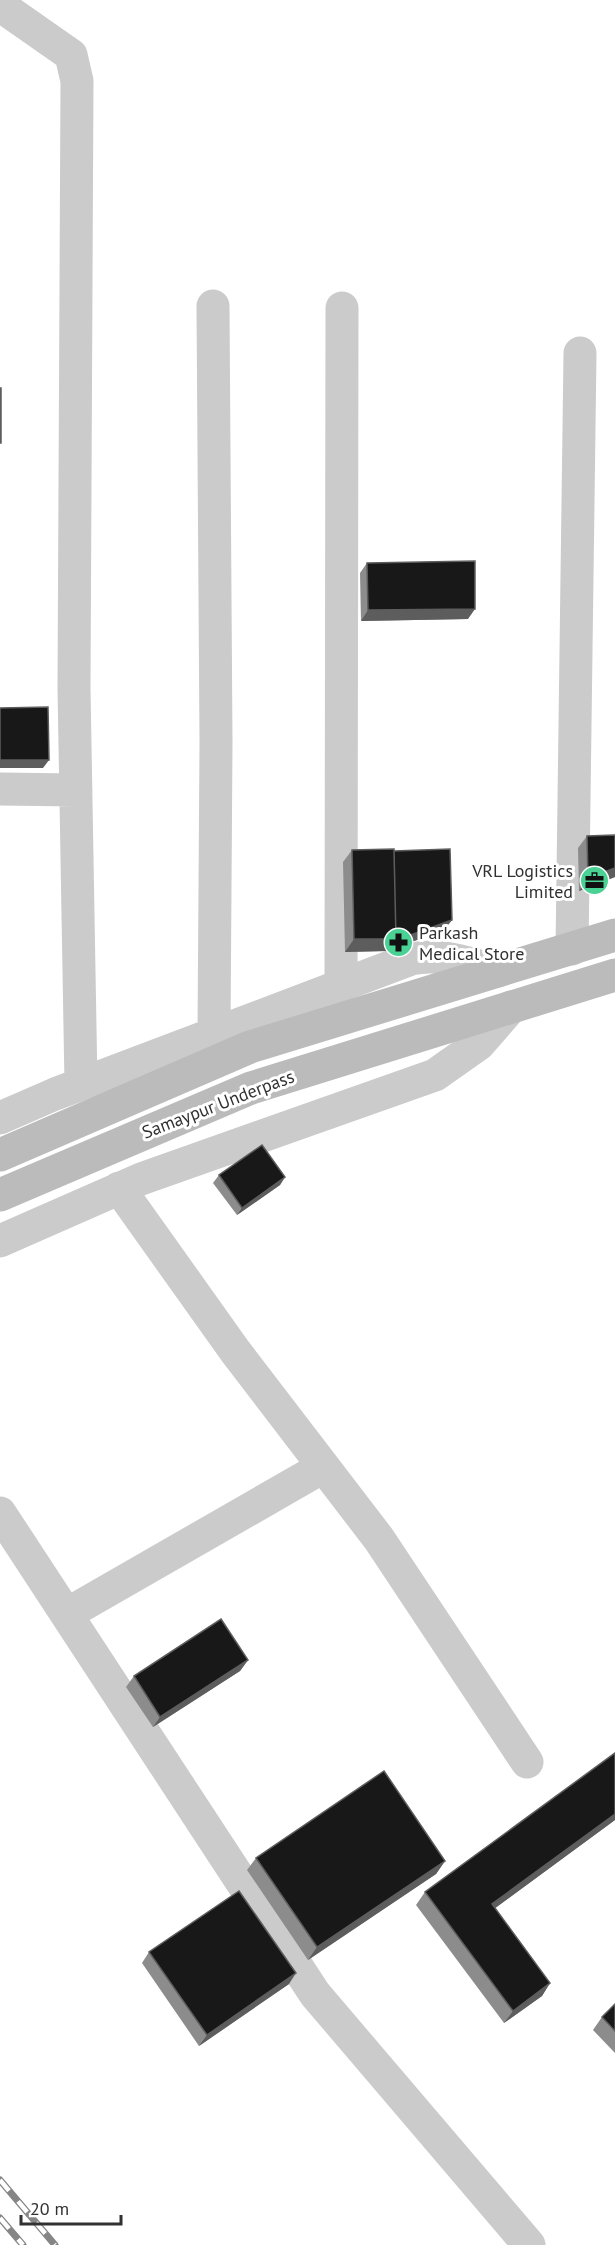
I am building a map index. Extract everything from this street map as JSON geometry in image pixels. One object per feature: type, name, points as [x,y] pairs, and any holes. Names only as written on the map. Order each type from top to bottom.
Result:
[{"type":"main road","name":"Samaypur Underpass","points":[[0,1155],[250,1047],[615,935]]},
{"type":"main road","name":"Samaypur Underpass","points":[[0,1196],[251,1088],[615,975]]},
{"type":"street","points":[[0,2],[8,11],[71,55],[77,81],[76,790],[81,1084]]},
{"type":"street","points":[[213,306],[216,730],[214,1033]]},
{"type":"street","points":[[341,985],[342,308]]},
{"type":"street","points":[[572,949],[580,353]]},
{"type":"street","points":[[0,789],[76,790]]},
{"type":"street","points":[[0,1118],[81,1084],[398,963],[426,956],[441,956],[498,971]]},
{"type":"street","points":[[0,1241],[119,1188],[435,1075],[479,1044],[511,1007]]},
{"type":"street","points":[[119,1188],[234,1351],[379,1539],[527,1762]]},
{"type":"street","points":[[68,1614],[323,1467]]},
{"type":"street","points":[[0,1513],[315,1994],[529,2245]]},
{"type":"building","points":[[1,388],[1,443],[0,443]]},
{"type":"building","points":[[475,561],[475,609],[368,610],[367,563]]},
{"type":"building","points":[[48,707],[49,760],[0,760],[0,708]]},
{"type":"building","points":[[615,835],[615,868],[588,878],[587,836]]},
{"type":"building","points":[[394,849],[396,939],[354,939],[352,850]]},
{"type":"building","points":[[450,849],[452,920],[394,941],[396,939],[394,851]]},
{"type":"building","points":[[262,1145],[285,1177],[242,1208],[219,1175]]},
{"type":"building","points":[[221,1619],[248,1660],[160,1717],[134,1676]]},
{"type":"building","points":[[615,1753],[615,1814],[492,1904],[550,1983],[513,2011],[425,1892]]},
{"type":"building","points":[[384,1771],[445,1861],[317,1947],[256,1858]]},
{"type":"building","points":[[239,1891],[296,1973],[207,2035],[149,1952]]},
{"type":"building","points":[[615,2004],[615,2031],[602,2017]]},
{"type":"railway","points":[[0,2180],[55,2245]]},
{"type":"railway","points":[[0,2218],[23,2245]]},
{"type":"place","name":"VRL Logistics Limited","points":[[594,880]]},
{"type":"place","name":"Parkash Medical Store","points":[[398,942]]}]
